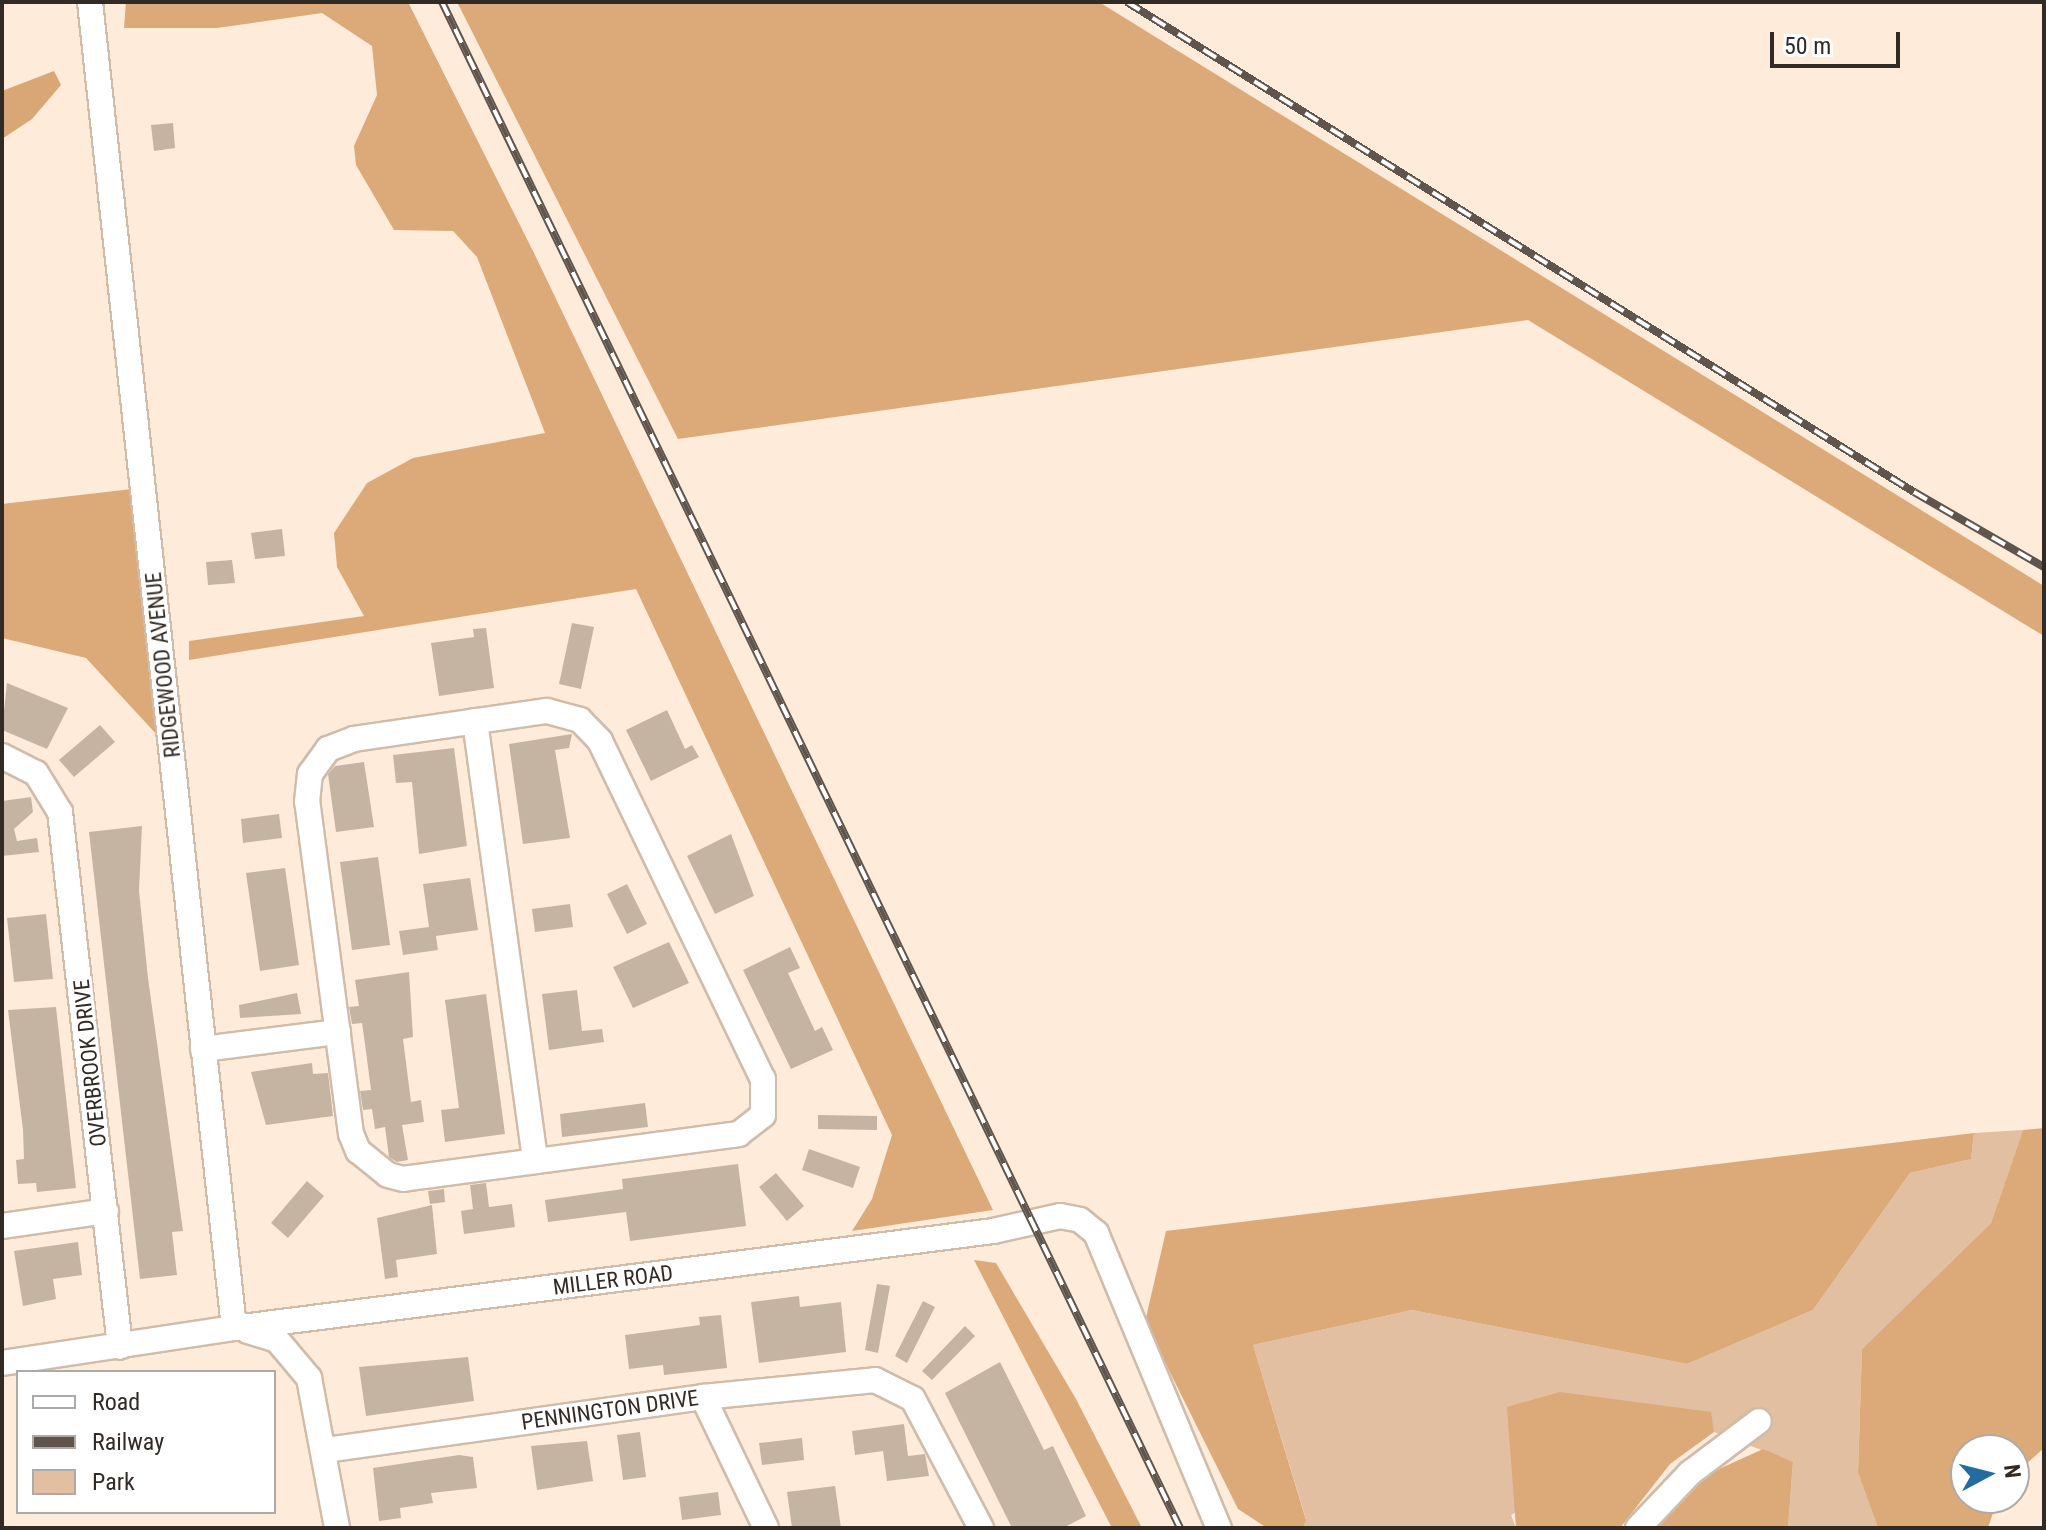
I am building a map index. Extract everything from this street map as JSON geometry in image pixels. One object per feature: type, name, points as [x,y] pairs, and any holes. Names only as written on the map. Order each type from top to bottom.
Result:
[{"type":"street","name":"RIDGEWOOD AVENUE","points":[[90,2],[234,1328]]},
{"type":"street","points":[[547,711],[564,713],[592,730],[763,1079],[770,1117],[739,1134],[403,1179],[367,1173],[351,1134],[307,802],[310,774],[328,749],[339,743],[475,721],[547,711]]},
{"type":"street","points":[[475,721],[535,1161]]},
{"type":"street","name":"OVERBROOK DRIVE","points":[[2,756],[43,783],[54,796],[64,830],[120,1347]]},
{"type":"street","points":[[203,1049],[338,1032]]},
{"type":"street","points":[[2,1226],[106,1211]]},
{"type":"street","name":"MILLER ROAD","points":[[2,1363],[234,1328],[993,1231],[1060,1216],[1080,1220],[1096,1233],[1219,1528]]},
{"type":"street","points":[[234,1328],[277,1340],[299,1361],[309,1378],[326,1450],[337,1528]]},
{"type":"street","name":"PENNINGTON DRIVE","points":[[326,1450],[851,1379],[894,1385],[927,1420],[981,1528]]},
{"type":"street","points":[[703,1397],[766,1528]]},
{"type":"street","points":[[1638,1528],[1690,1473],[1759,1421]]},
{"type":"green space","points":[[2023,1130],[1991,1223],[1862,1349],[1858,1473],[1878,1528],[1788,1528],[1793,1462],[1714,1432],[1710,1412],[1511,1515],[1516,1528],[1303,1528],[1306,1519],[1253,1345],[1412,1310],[1687,1364],[1813,1310],[1910,1173],[1971,1159],[1974,1133]]},
{"type":"shaded area","points":[[126,2],[408,2],[534,253],[993,1210],[852,1231],[872,1199],[892,1135],[636,589],[189,660],[189,641],[364,616],[337,567],[334,533],[367,483],[413,458],[545,433],[477,257],[453,231],[394,230],[356,165],[354,146],[377,95],[372,46],[322,13],[217,28],[124,28]]},
{"type":"shaded area","points":[[457,2],[1099,2],[2044,586],[2044,636],[1528,320],[678,439]]},
{"type":"shaded area","points":[[54,71],[61,85],[32,119],[2,139],[2,91]]},
{"type":"shaded area","points":[[132,489],[159,737],[86,658],[2,638],[2,504]]},
{"type":"shaded area","points":[[2044,1128],[2044,1448],[2030,1461],[2030,1434],[1950,1434],[1950,1514],[1993,1514],[1988,1528],[1878,1528],[1858,1473],[1862,1349],[1991,1223],[2023,1130]]},
{"type":"shaded area","points":[[1974,1133],[1971,1159],[1910,1173],[1813,1310],[1687,1364],[1412,1310],[1253,1345],[1306,1520],[1303,1528],[1267,1528],[1238,1509],[1145,1322],[1166,1231]]},
{"type":"shaded area","points":[[974,1260],[996,1263],[1076,1399],[1142,1528],[1112,1528]]},
{"type":"shaded area","points":[[1560,1392],[1711,1412],[1714,1432],[1670,1464],[1620,1528],[1516,1528],[1507,1407]]},
{"type":"shaded area","points":[[1763,1449],[1793,1462],[1788,1528],[1656,1528],[1708,1474]]},
{"type":"building","points":[[173,123],[175,148],[154,151],[151,125]]},
{"type":"building","points":[[282,529],[285,556],[255,559],[251,533]]},
{"type":"building","points":[[232,560],[235,583],[208,585],[206,562]]},
{"type":"building","points":[[572,623],[594,627],[581,689],[559,684]]},
{"type":"building","points":[[486,628],[494,688],[439,696],[431,643],[474,637],[473,629]]},
{"type":"building","points":[[7,683],[68,708],[47,749],[2,730]]},
{"type":"building","points":[[667,710],[685,749],[692,745],[699,757],[651,781],[626,730]]},
{"type":"building","points":[[100,725],[115,742],[74,777],[59,760]]},
{"type":"building","points":[[572,734],[569,748],[555,750],[570,838],[523,844],[509,744]]},
{"type":"building","points":[[454,748],[467,846],[419,854],[412,782],[396,783],[393,755]]},
{"type":"building","points":[[364,762],[374,827],[336,832],[328,774],[335,766]]},
{"type":"building","points":[[31,797],[33,812],[14,829],[17,841],[37,838],[39,852],[2,856],[2,801]]},
{"type":"building","points":[[279,814],[282,838],[243,843],[241,819]]},
{"type":"building","points":[[142,826],[139,891],[183,1231],[172,1232],[177,1275],[140,1279],[89,832]]},
{"type":"building","points":[[731,834],[754,896],[715,914],[687,856]]},
{"type":"building","points":[[378,857],[390,945],[352,950],[340,862]]},
{"type":"building","points":[[285,868],[299,965],[260,971],[246,873]]},
{"type":"building","points":[[470,878],[478,930],[436,936],[438,950],[403,955],[399,931],[429,927],[423,884]]},
{"type":"building","points":[[627,884],[647,924],[627,934],[607,894]]},
{"type":"building","points":[[570,904],[573,927],[535,932],[532,909]]},
{"type":"building","points":[[46,914],[53,979],[14,982],[7,918]]},
{"type":"building","points":[[669,942],[689,983],[633,1008],[613,967]]},
{"type":"building","points":[[790,947],[800,968],[788,973],[815,1031],[822,1027],[833,1050],[791,1069],[743,970]]},
{"type":"building","points":[[409,972],[413,1037],[403,1039],[411,1102],[421,1100],[424,1122],[402,1125],[408,1160],[397,1162],[389,1157],[385,1127],[375,1129],[372,1109],[363,1110],[360,1091],[371,1090],[365,1044],[362,1023],[352,1024],[349,1007],[359,1006],[355,980]]},
{"type":"building","points":[[577,990],[582,1031],[602,1029],[604,1042],[549,1050],[542,994]]},
{"type":"building","points":[[297,993],[301,1014],[240,1018],[239,1005]]},
{"type":"building","points":[[486,994],[505,1134],[445,1142],[441,1110],[459,1108],[445,1000]]},
{"type":"building","points":[[56,1007],[76,1188],[37,1192],[36,1183],[18,1184],[16,1160],[24,1159],[23,1130],[8,1010]]},
{"type":"building","points":[[312,1063],[313,1074],[328,1073],[333,1116],[266,1125],[251,1072]]},
{"type":"building","points":[[645,1103],[648,1127],[562,1137],[560,1114]]},
{"type":"building","points":[[818,1115],[877,1116],[877,1130],[818,1129]]},
{"type":"building","points":[[809,1149],[860,1167],[853,1188],[802,1170]]},
{"type":"building","points":[[738,1164],[746,1226],[630,1241],[626,1212],[548,1222],[545,1200],[623,1189],[622,1179]]},
{"type":"building","points":[[776,1173],[804,1206],[787,1221],[759,1187]]},
{"type":"building","points":[[307,1181],[324,1196],[288,1238],[271,1223]]},
{"type":"building","points":[[486,1183],[489,1207],[512,1204],[515,1227],[464,1234],[461,1211],[473,1209],[470,1185]]},
{"type":"building","points":[[444,1189],[445,1202],[430,1204],[428,1191]]},
{"type":"building","points":[[432,1205],[437,1254],[396,1260],[398,1277],[385,1279],[377,1218]]},
{"type":"building","points":[[78,1242],[82,1275],[53,1279],[56,1299],[23,1306],[14,1251]]},
{"type":"building","points":[[877,1284],[890,1286],[878,1353],[865,1350]]},
{"type":"building","points":[[799,1296],[800,1307],[841,1302],[846,1352],[759,1363],[751,1302]]},
{"type":"building","points":[[923,1301],[935,1307],[907,1363],[895,1356]]},
{"type":"building","points":[[721,1315],[727,1368],[664,1375],[663,1365],[629,1369],[625,1335],[700,1325],[699,1317]]},
{"type":"building","points":[[965,1326],[975,1336],[932,1380],[922,1371]]},
{"type":"building","points":[[468,1357],[474,1401],[366,1416],[359,1367]]},
{"type":"building","points":[[1000,1362],[1044,1450],[1053,1446],[1086,1516],[1063,1528],[1012,1528],[945,1393]]},
{"type":"building","points":[[904,1424],[908,1456],[925,1454],[929,1476],[887,1481],[883,1451],[855,1455],[852,1431]]},
{"type":"building","points":[[640,1432],[646,1477],[623,1480],[617,1435]]},
{"type":"building","points":[[802,1438],[804,1460],[762,1465],[759,1443]]},
{"type":"building","points":[[587,1441],[593,1481],[537,1490],[531,1446]]},
{"type":"building","points":[[459,1455],[473,1457],[477,1488],[431,1493],[433,1503],[400,1508],[401,1518],[379,1521],[373,1468]]},
{"type":"building","points":[[835,1486],[841,1528],[792,1528],[787,1492]]},
{"type":"building","points":[[718,1492],[721,1515],[682,1520],[679,1497]]},
{"type":"railway","points":[[442,2],[1180,1528]]},
{"type":"railway","points":[[1127,2],[1914,492],[2044,567]]}]
